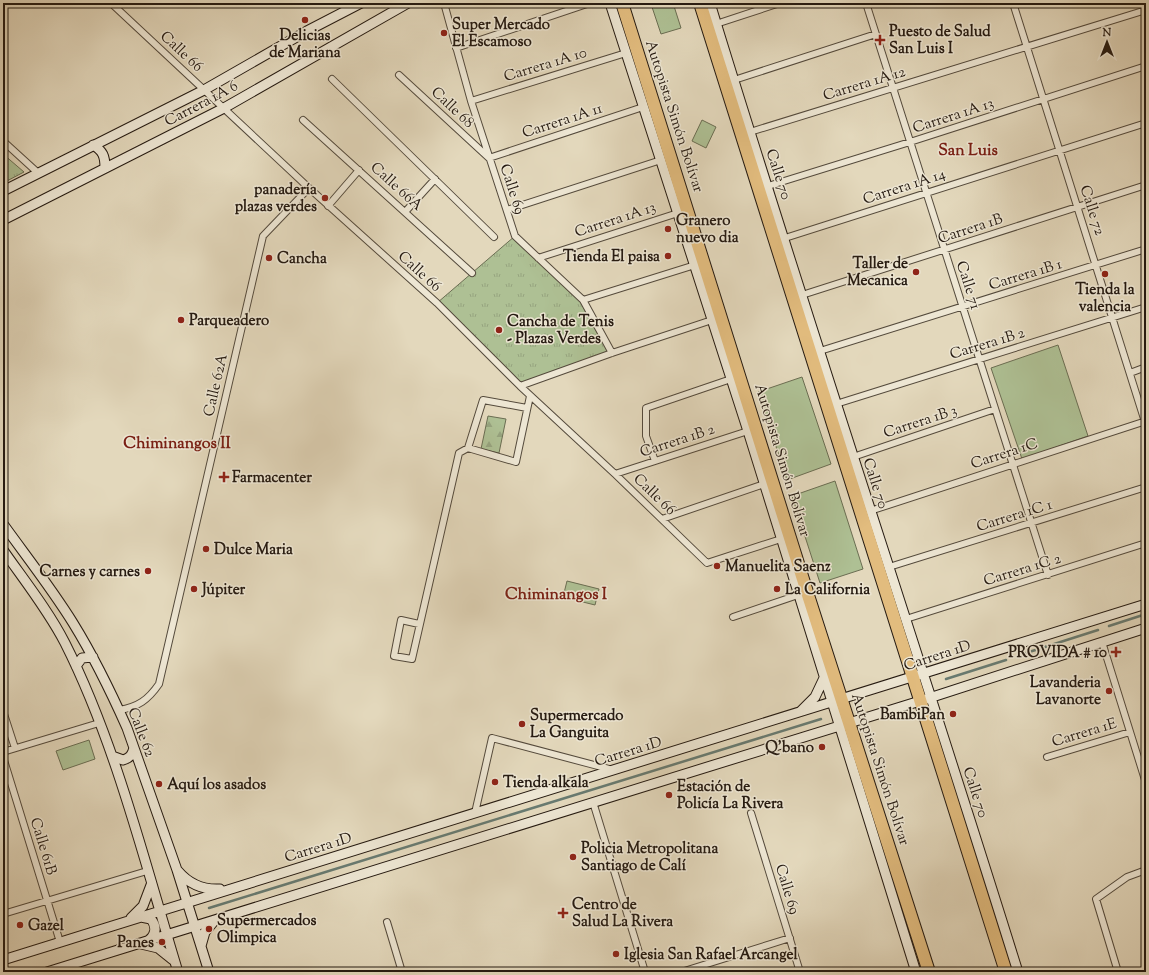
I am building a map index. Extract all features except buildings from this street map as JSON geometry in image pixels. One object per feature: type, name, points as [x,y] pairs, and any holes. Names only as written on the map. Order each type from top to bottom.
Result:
[{"type":"highway","name":"Autopista Simón Bolívar","points":[[622,3],[649,105],[855,759],[929,972]]},
{"type":"highway","points":[[700,3],[730,82],[918,676],[946,765],[1006,972]]},
{"type":"street","name":"Calle 66","points":[[111,3],[328,206],[437,303],[530,396],[615,474],[707,563],[786,538]]},
{"type":"street","name":"Carrera 1A 6","points":[[3,191],[37,172],[204,90],[308,31],[362,3]]},
{"type":"street","name":"Carrera 1A 6","points":[[3,220],[224,108],[408,3]]},
{"type":"street","name":"Calle 69","points":[[444,3],[471,101],[515,236],[583,300],[612,353]]},
{"type":"street","points":[[456,48],[590,3]]},
{"type":"street","points":[[610,3],[626,53],[649,105],[661,160],[764,484],[786,538],[798,595],[824,678],[837,701]]},
{"type":"street","name":"Calle 70","points":[[710,3],[730,82],[750,132],[785,238],[853,457],[866,512],[889,567],[906,619],[918,676]]},
{"type":"street","points":[[716,24],[780,3]]},
{"type":"street","name":"Calle 71","points":[[866,3],[1048,575]]},
{"type":"street","name":"Calle 72","points":[[1013,3],[1146,423]]},
{"type":"street","name":"Carrera 1A 12","points":[[750,132],[1146,10]]},
{"type":"street","points":[[730,82],[876,34]]},
{"type":"street","name":"Carrera 1A 10","points":[[471,101],[626,53]]},
{"type":"street","name":"Carrera 1A 13","points":[[768,186],[1146,66]]},
{"type":"street","name":"Calle 68","points":[[399,75],[489,158]]},
{"type":"street","points":[[332,79],[494,237]]},
{"type":"street","name":"Carrera 1A 11","points":[[489,158],[649,105]]},
{"type":"street","name":"Calle 66A","points":[[303,120],[472,273]]},
{"type":"street","name":"Carrera 1A 14","points":[[785,238],[1146,123]]},
{"type":"street","points":[[474,144],[484,138]]},
{"type":"street","points":[[3,141],[37,172]]},
{"type":"street","points":[[93,145],[101,150],[105,158],[105,168]]},
{"type":"street","points":[[507,210],[661,160]]},
{"type":"street","points":[[328,206],[359,170]]},
{"type":"street","points":[[405,212],[435,179]]},
{"type":"street","name":"Carrera 1B","points":[[802,295],[1146,185]]},
{"type":"street","name":"Calle 62A","points":[[119,710],[137,705],[151,696],[159,684],[263,236],[309,188]]},
{"type":"street","name":"Carrera 1A 13","points":[[538,258],[678,213]]},
{"type":"street","name":"Carrera 1B 1","points":[[820,351],[1146,249]]},
{"type":"street","points":[[583,300],[695,265]]},
{"type":"street","name":"Carrera 1B 2","points":[[836,404],[1146,307]]},
{"type":"street","points":[[520,386],[612,353],[712,320]]},
{"type":"street","points":[[1130,372],[1146,367]]},
{"type":"street","points":[[655,461],[646,436],[646,408],[731,379]]},
{"type":"street","points":[[468,448],[516,462],[530,396]]},
{"type":"street","points":[[419,624],[401,620],[394,656],[412,659],[459,453],[468,448],[483,400],[527,408]]},
{"type":"street","name":"Carrera 1B 3","points":[[853,457],[995,409]]},
{"type":"street","name":"Carrera 1C","points":[[866,512],[1013,464],[1146,423]]},
{"type":"street","name":"Carrera 1B 2","points":[[615,474],[748,430]]},
{"type":"street","points":[[662,519],[764,484]]},
{"type":"street","name":"Carrera 1C 1","points":[[889,567],[1146,487]]},
{"type":"street","name":"Calle 62","points":[[3,524],[72,621],[93,657],[119,710],[178,870],[209,972]]},
{"type":"street","name":"Carrera 1C 2","points":[[906,619],[1146,543]]},
{"type":"street","points":[[3,550],[56,626],[76,666],[112,756],[178,972]]},
{"type":"street","points":[[733,617],[798,595]]},
{"type":"street","name":"Carrera 1D","points":[[3,960],[225,889],[587,779],[1146,604]]},
{"type":"street","points":[[47,972],[925,699],[1146,628]]},
{"type":"street","points":[[1102,642],[1146,783]]},
{"type":"street","points":[[76,666],[82,658],[93,657]]},
{"type":"street","points":[[793,715],[801,711],[815,697],[824,678]]},
{"type":"street","points":[[3,711],[15,748]]},
{"type":"street","points":[[3,752],[99,723]]},
{"type":"street","name":"Carrera 1E","points":[[1047,757],[1130,732]]},
{"type":"street","points":[[475,813],[492,738],[614,770]]},
{"type":"street","points":[[112,756],[123,760],[133,754],[134,748]]},
{"type":"street","name":"Calle 61B","points":[[3,757],[60,942]]},
{"type":"street","points":[[855,759],[916,972]]},
{"type":"street","points":[[587,779],[590,764]]},
{"type":"street","name":"Calle 70","points":[[946,765],[1018,972]]},
{"type":"street","points":[[593,802],[645,972]]},
{"type":"street","name":"Calle 69","points":[[751,813],[800,972]]},
{"type":"street","points":[[178,870],[182,876],[195,885],[206,888],[225,889]]},
{"type":"street","points":[[1118,972],[1096,900],[1126,877],[1146,870]]},
{"type":"street","points":[[3,914],[47,899],[147,871]]},
{"type":"street","points":[[127,921],[143,906],[151,885]]},
{"type":"street","points":[[141,917],[146,917],[154,923],[155,933],[149,940]]},
{"type":"street","points":[[201,947],[206,932],[216,920]]},
{"type":"street","points":[[388,922],[402,972]]},
{"type":"street","points":[[681,972],[790,938]]},
{"type":"street","points":[[137,944],[158,948],[174,961]]},
{"type":"green space","points":[[662,3],[673,3],[681,28],[661,34],[652,7]]},
{"type":"green space","points":[[702,120],[716,127],[706,148],[692,141]]},
{"type":"green space","points":[[3,154],[24,172],[3,183]]},
{"type":"green space","points":[[515,236],[583,300],[612,353],[520,386],[437,303]]},
{"type":"green space","points":[[1058,345],[1088,436],[1022,459],[991,368]]},
{"type":"green space","points":[[802,377],[831,464],[787,480],[758,392]]},
{"type":"green space","points":[[488,416],[506,419],[499,453],[481,449]]},
{"type":"green space","points":[[835,481],[863,569],[820,583],[792,496]]},
{"type":"green space","points":[[567,581],[599,589],[595,605],[563,597]]},
{"type":"green space","points":[[89,740],[95,759],[63,770],[56,751]]},
{"type":"waterway","points":[[1109,626],[1146,614]]},
{"type":"waterway","points":[[1026,653],[1098,630]]},
{"type":"waterway","points":[[946,679],[1006,660]]},
{"type":"waterway","points":[[209,908],[821,719]]},
{"type":"place","name":"Delicias de Mariana","points":[[305,20]]},
{"type":"place","name":"Super Mercado El Escamoso","points":[[444,33]]},
{"type":"place","name":"Puesto de Salud San Luis I","points":[[880,40]]},
{"type":"place","name":"panadería plazas verdes","points":[[325,198]]},
{"type":"place","name":"Granero nuevo dia","points":[[668,229]]},
{"type":"place","name":"Tienda El paisa","points":[[668,256]]},
{"type":"place","name":"Cancha","points":[[269,258]]},
{"type":"place","name":"Taller de Mecanica","points":[[916,272]]},
{"type":"place","name":"Tienda la valencia","points":[[1105,274]]},
{"type":"place","name":"Parqueadero","points":[[181,320]]},
{"type":"place","name":"Cancha de Tenis - Plazas Verdes","points":[[499,330]]},
{"type":"place","name":"Farmacenter","points":[[224,477]]},
{"type":"place","name":"Dulce Maria","points":[[206,549]]},
{"type":"place","name":"Manuelita Saenz","points":[[717,566]]},
{"type":"place","name":"Carnes y carnes","points":[[148,571]]},
{"type":"place","name":"Júpiter","points":[[194,589]]},
{"type":"place","name":"La California","points":[[777,589]]},
{"type":"place","name":"PROVIDA # 10","points":[[1116,652]]},
{"type":"place","name":"Lavanderia Lavanorte","points":[[1109,691]]},
{"type":"place","name":"BambiPan","points":[[953,714]]},
{"type":"place","name":"Supermercado La Ganguita","points":[[522,724]]},
{"type":"place","name":"Q'bano","points":[[822,747]]},
{"type":"place","name":"Tienda alkala","points":[[495,782]]},
{"type":"place","name":"Aquí los asados","points":[[159,784]]},
{"type":"place","name":"Estación de Policía La Rivera","points":[[669,795]]},
{"type":"place","name":"Policia Metropolitana Santiago de Calí","points":[[573,857]]},
{"type":"place","name":"Centro de Salud La Rivera","points":[[563,913]]},
{"type":"place","name":"Gazel","points":[[20,925]]},
{"type":"place","name":"Supermercados Olimpica","points":[[209,929]]},
{"type":"place","name":"Panes","points":[[162,942]]},
{"type":"place","name":"Iglesia San Rafael Arcangel","points":[[616,954]]},
{"type":"district","name":"San Luis","points":[[968,149]]},
{"type":"district","name":"Chiminangos II","points":[[177,442]]},
{"type":"district","name":"Chiminangos I","points":[[556,593]]}]
